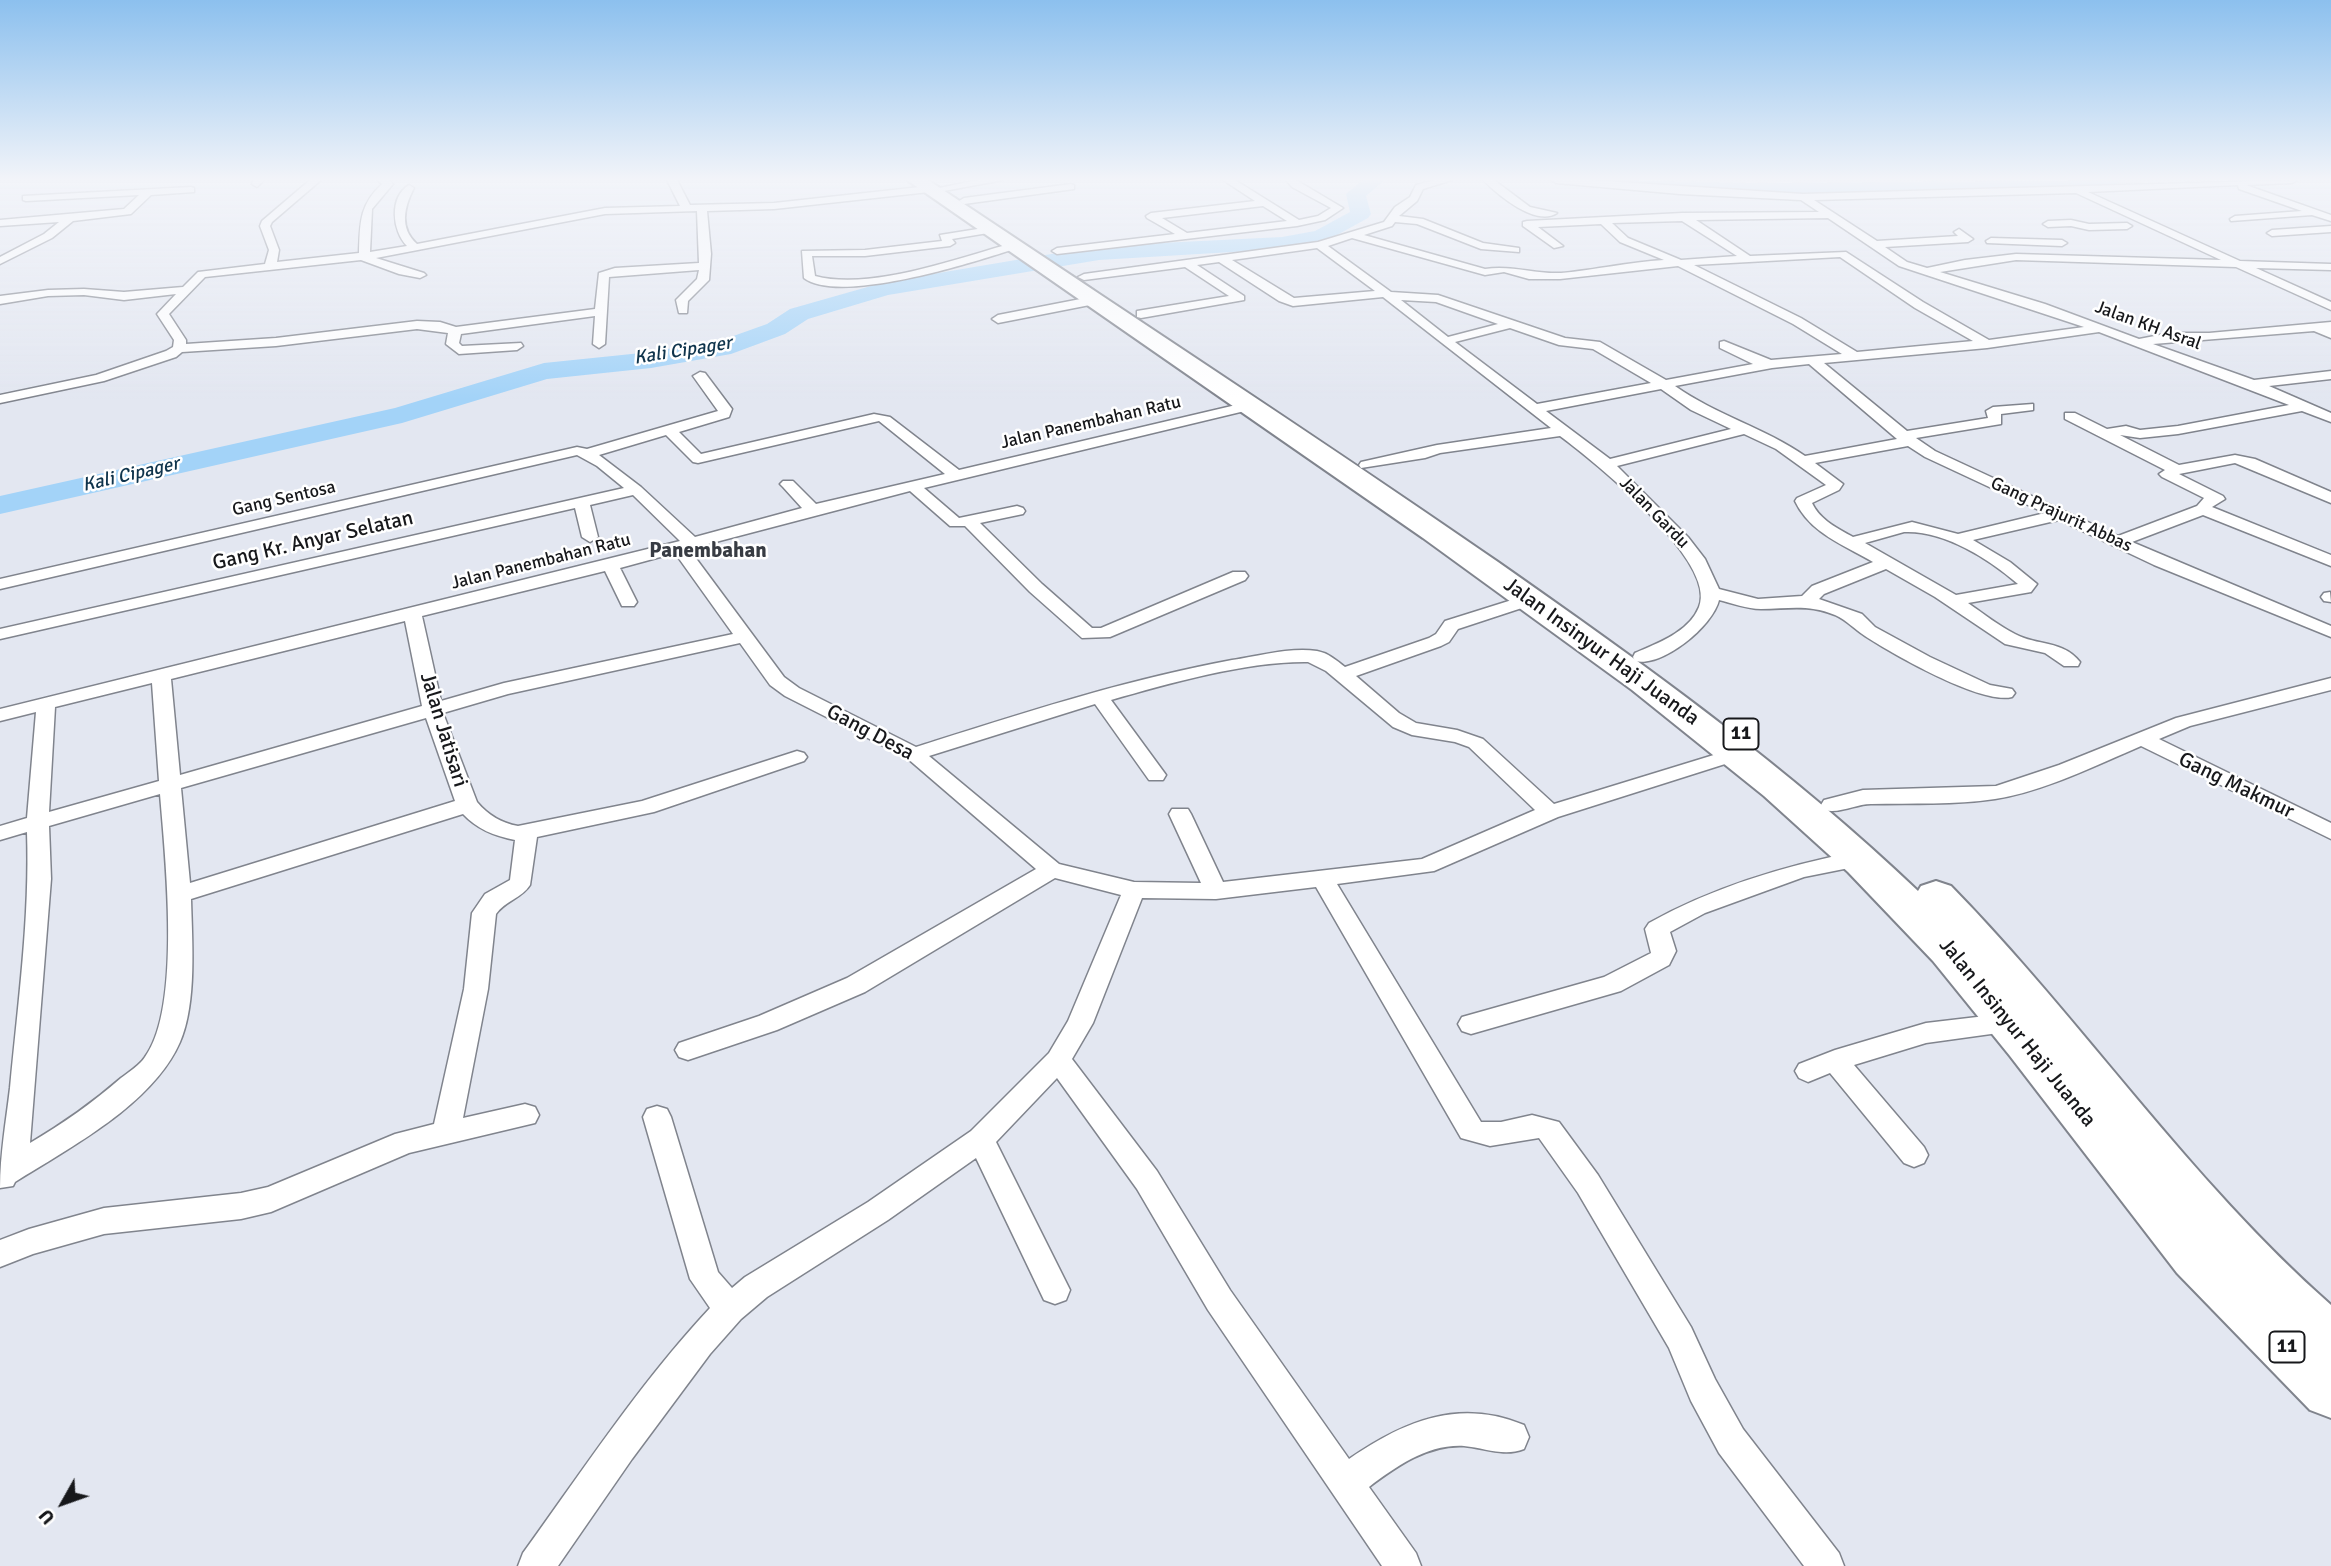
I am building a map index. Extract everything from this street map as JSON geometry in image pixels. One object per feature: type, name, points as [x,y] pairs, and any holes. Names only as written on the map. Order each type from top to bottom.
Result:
[{"type":"highway","name":"Jalan Insinyur Haji Juanda","points":[[1039,253],[1049,258],[1096,300],[1157,331],[1254,405],[1375,477],[1531,599],[1624,666],[1810,814],[1861,859],[1951,950],[2011,1023],[2262,1301],[2331,1389]]},
{"type":"highway","name":"Jalan Insinyur Haji Juanda","points":[[1042,253],[1642,657],[1832,805],[1933,892],[1987,949],[2199,1234]]},
{"type":"highway","name":"Jalan Insinyur Haji Juanda","points":[[2262,1301],[2331,1342]]},
{"type":"street","points":[[270,267],[273,253]]},
{"type":"street","points":[[178,348],[180,340],[163,314],[202,274],[384,253]]},
{"type":"street","points":[[683,310],[682,300],[703,280],[706,253]]},
{"type":"street","points":[[806,253],[810,278],[822,283],[845,285],[956,263],[1049,258],[1185,262],[1258,253]]},
{"type":"street","points":[[811,253],[872,253]]},
{"type":"street","points":[[1049,258],[1081,253]]},
{"type":"street","name":"Jalan Gardu","points":[[1332,253],[1607,464],[1682,540],[1696,559],[1713,593]]},
{"type":"street","points":[[1417,253],[1485,272],[1504,269],[1528,276],[1581,275],[1623,267],[1815,254],[1847,255],[1987,344]]},
{"type":"street","points":[[1656,253],[1806,326],[1856,357]]},
{"type":"street","points":[[1738,253],[1748,259]]},
{"type":"street","name":"Jalan KH Asral","points":[[1886,253],[1924,277],[1948,278],[2023,300],[2254,384],[2331,418]]},
{"type":"street","points":[[2010,253],[2015,257]]},
{"type":"street","points":[[2212,253],[2331,306]]},
{"type":"street","points":[[364,257],[403,272],[420,275]]},
{"type":"street","points":[[1924,277],[1965,263],[2015,257],[2331,267]]},
{"type":"street","points":[[1221,258],[1283,299],[1306,301],[1387,294],[1438,299],[1563,342],[1596,345],[1663,384],[1696,408],[1781,446],[1835,484],[1834,488],[1804,498],[1802,505],[1822,526],[1952,601],[2011,640],[2051,649],[2071,662]]},
{"type":"street","points":[[1157,331],[1240,298],[1185,262]]},
{"type":"street","points":[[599,344],[600,312],[606,273],[703,270]]},
{"type":"street","points":[[1895,288],[1908,286]]},
{"type":"street","points":[[0,300],[48,293],[84,292],[124,296],[185,290]]},
{"type":"street","points":[[998,319],[1096,300]]},
{"type":"street","points":[[0,399],[99,378],[178,348],[276,342],[417,325],[440,326],[455,331],[600,312]]},
{"type":"street","points":[[1446,341],[1511,324]]},
{"type":"street","points":[[2136,343],[2170,337],[2209,337],[2331,326]]},
{"type":"street","points":[[2316,327],[2331,334]]},
{"type":"street","points":[[1535,409],[1772,364],[1987,344],[2097,329]]},
{"type":"street","points":[[455,331],[452,344],[459,350],[517,346]]},
{"type":"street","points":[[1724,345],[1751,359],[1772,364]]},
{"type":"street","name":"Gang Prajurit Abbas","points":[[1813,361],[1851,390],[1906,439],[1930,454],[2059,515],[2331,632]]},
{"type":"street","points":[[2254,384],[2331,375]]},
{"type":"street","name":"Gang Sentosa","points":[[0,584],[583,452],[724,414],[725,408],[700,376]]},
{"type":"street","name":"Jalan Panembahan Ratu","points":[[0,715],[610,565],[812,510],[1254,405]]},
{"type":"street","points":[[1804,461],[1996,421],[1993,411],[2028,407]]},
{"type":"street","points":[[2104,433],[2126,430],[2140,434],[2178,430],[2304,407]]},
{"type":"street","points":[[2070,416],[2177,470]]},
{"type":"street","points":[[668,429],[698,459],[879,419],[956,475]]},
{"type":"street","points":[[1607,464],[1743,430]]},
{"type":"street","points":[[1375,477],[1437,449],[1562,431]]},
{"type":"street","name":"Gang Desa","points":[[583,452],[635,490],[686,545],[745,637],[777,681],[792,692],[914,754],[1052,870],[1134,890],[1216,891],[1426,866],[1550,812],[1737,754]]},
{"type":"street","points":[[2119,541],[2203,509],[2206,503],[2217,499],[2167,474],[2177,470],[2235,459],[2250,462],[2331,498]]},
{"type":"street","points":[[788,484],[812,510]]},
{"type":"street","points":[[914,487],[956,523],[1017,511]]},
{"type":"street","name":"Gang Kr. Anyar Selatan","points":[[0,634],[635,490]]},
{"type":"street","points":[[581,502],[590,537]]},
{"type":"street","points":[[2203,509],[2331,561]]},
{"type":"street","points":[[1957,539],[2059,515]]},
{"type":"street","points":[[970,522],[1088,634],[1104,633],[1239,576]]},
{"type":"street","points":[[1849,542],[1912,527],[1957,539],[2006,566],[2022,578],[2028,587],[1952,601]]},
{"type":"street","points":[[1807,601],[1826,586],[1885,563]]},
{"type":"street","points":[[610,565],[628,602]]},
{"type":"street","points":[[1642,657],[1691,633],[1705,618],[1713,593],[1758,604],[1807,601],[1856,618],[1877,636],[1985,690],[2005,693]]},
{"type":"street","points":[[1340,675],[1435,642],[1443,638],[1451,625],[1531,599]]},
{"type":"street","name":"Jalan Jatisari","points":[[413,614],[433,711],[467,805]]},
{"type":"street","points":[[0,833],[504,690],[745,637]]},
{"type":"street","points":[[914,754],[1101,699],[1216,669],[1274,659],[1320,658],[1329,661],[1340,675],[1411,728],[1453,734],[1476,743],[1550,812]]},
{"type":"street","points":[[2,1178],[88,1123],[154,1066],[163,1053],[176,1005],[180,944],[179,894],[161,675]]},
{"type":"street","points":[[1832,805],[1863,797],[1975,795],[1998,792],[2066,770],[2183,722],[2331,684]]},
{"type":"street","points":[[1101,699],[1156,775]]},
{"type":"street","points":[[2,1178],[16,1148],[23,1090],[40,879],[38,822],[46,703]]},
{"type":"street","name":"Gang Makmur","points":[[2142,738],[2331,832]]},
{"type":"street","points":[[179,894],[467,805],[479,818],[501,830],[527,832],[646,807],[797,757]]},
{"type":"street","points":[[1180,814],[1216,891]]},
{"type":"street","points":[[446,1131],[476,989],[484,913],[493,900],[519,885],[527,832]]},
{"type":"street","points":[[1471,1024],[1612,984],[1660,959],[1664,951],[1657,929],[1697,907],[1800,870],[1861,859]]},
{"type":"street","points":[[688,1050],[778,1019],[856,985],[1052,870]]},
{"type":"street","points":[[1323,880],[1471,1130],[1485,1136],[1539,1126],[1549,1130],[1588,1184],[1680,1338],[1703,1390],[1731,1441],[1826,1566]]},
{"type":"street","points":[[536,1566],[620,1447],[699,1343],[730,1309],[756,1287],[878,1212],[981,1139],[1058,1060],[1080,1023],[1134,890]]},
{"type":"street","points":[[1808,1071],[1835,1060],[1926,1033],[2011,1023]]},
{"type":"street","points":[[1058,1060],[1147,1180],[1219,1300],[1403,1566]]},
{"type":"street","points":[[1835,1060],[1914,1155]]},
{"type":"street","points":[[0,1254],[29,1242],[104,1221],[242,1206],[271,1199],[405,1142],[525,1115]]},
{"type":"street","points":[[657,1117],[705,1279],[730,1309]]},
{"type":"street","points":[[981,1139],[1055,1290]]},
{"type":"street","points":[[1345,1483],[1367,1467],[1437,1431],[1469,1431],[1512,1437]]},
{"type":"waterway","name":"Kali Cipager","points":[[0,505],[402,415],[544,371],[651,360],[731,346],[776,329],[799,314],[885,289],[1099,253]]},
{"type":"district","name":"Panembahan","points":[[708,551]]}]
